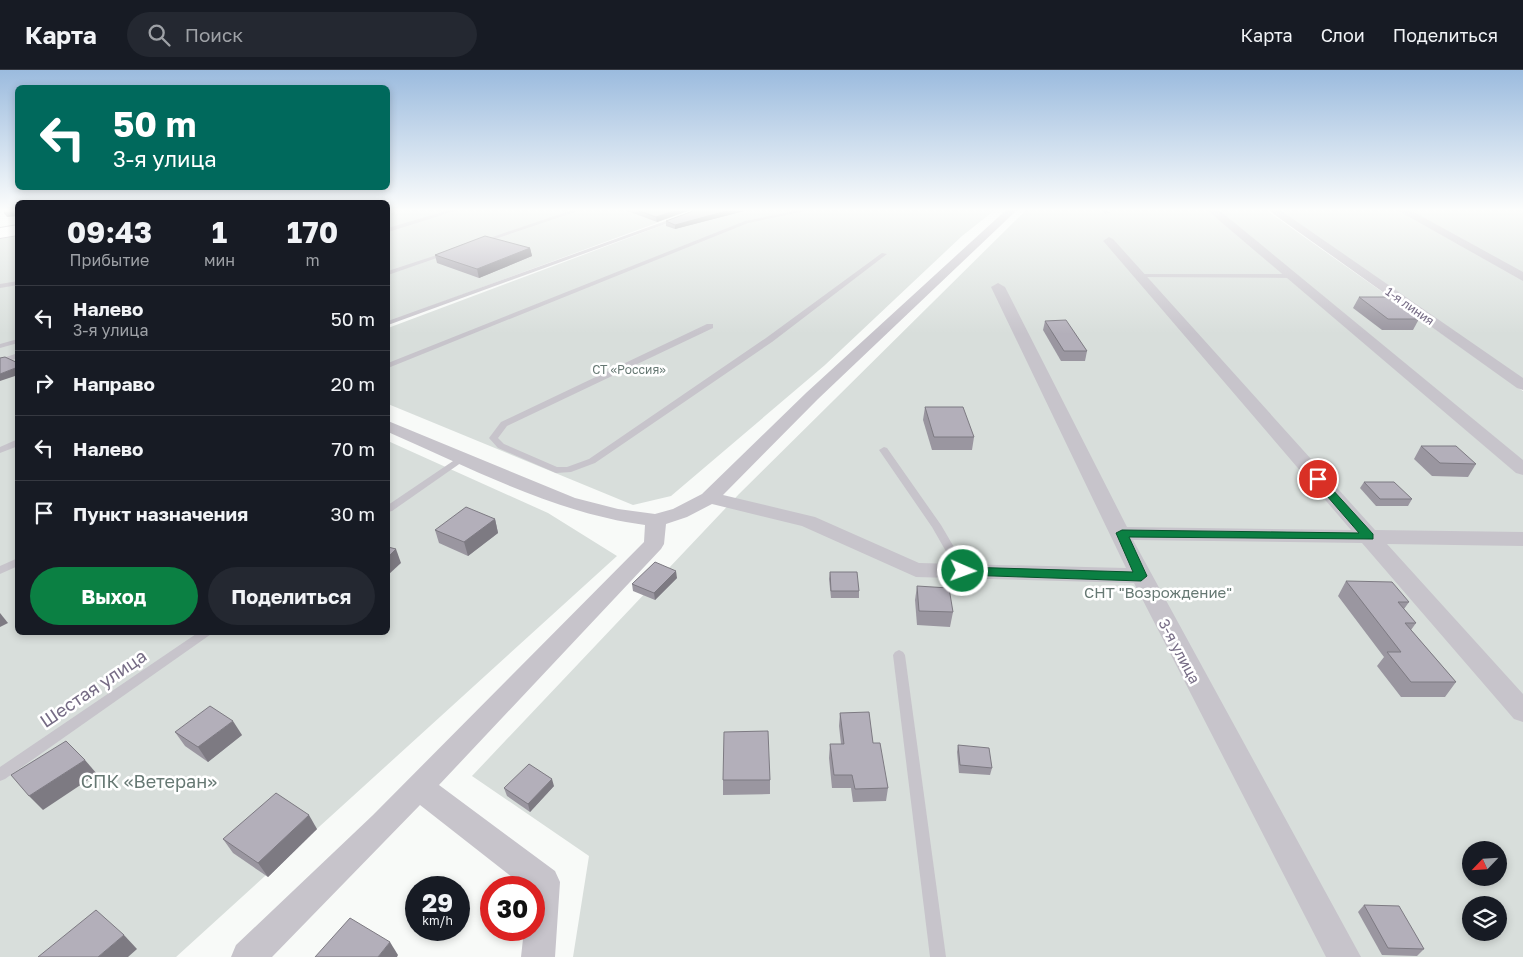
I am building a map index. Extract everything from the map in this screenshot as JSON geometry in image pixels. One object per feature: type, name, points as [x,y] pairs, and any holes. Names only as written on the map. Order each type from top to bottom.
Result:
[{"type":"street","points":[[390,427],[568,502],[618,515],[656,520],[680,513],[709,498],[812,396],[967,251]]},
{"type":"street","points":[[1118,251],[1523,712]]},
{"type":"street","points":[[1262,251],[1523,469]]},
{"type":"street","name":"1-я линия","points":[[1332,251],[1523,385]]},
{"type":"street","points":[[1477,251],[1523,277]]},
{"type":"street","name":"3-я улица","points":[[998,287],[1122,533],[1141,576],[1344,957]]},
{"type":"street","points":[[709,498],[808,521],[916,570],[1141,576]]},
{"type":"street","points":[[248,957],[419,787],[654,544],[656,520]]},
{"type":"street","points":[[1122,533],[1523,539]]},
{"type":"street","points":[[419,787],[544,882],[538,957]]},
{"type":"lane","points":[[390,322],[586,251]]},
{"type":"lane","points":[[390,365],[674,251]]},
{"type":"lane","points":[[390,272],[451,252]]},
{"type":"lane","points":[[710,326],[504,424],[493,438],[501,446],[556,470],[568,470],[592,461],[769,340],[884,254]]},
{"type":"lane","points":[[1140,276],[1292,276]]},
{"type":"lane","points":[[0,286],[15,284]]},
{"type":"lane","points":[[0,346],[15,342]]},
{"type":"lane","points":[[0,362],[15,356]]},
{"type":"lane","points":[[0,450],[15,443]]},
{"type":"lane","points":[[884,450],[937,527],[963,571]]},
{"type":"lane","points":[[390,508],[462,458]]},
{"type":"lane","points":[[0,570],[15,562]]},
{"type":"lane","name":"Шестая улица","points":[[0,775],[204,635]]},
{"type":"lane","points":[[899,655],[938,957]]},
{"type":"green space","name":"СПК «Ветеран»","points":[[0,251],[15,251],[15,635],[390,635],[390,442],[548,513],[617,556],[176,957],[0,957]]},
{"type":"green space","points":[[390,251],[580,251],[390,321]]},
{"type":"green space","name":"СТ «Россия»","points":[[593,251],[946,251],[825,365],[671,496],[633,505],[390,405],[390,327]]},
{"type":"green space","name":"СНТ \"Возрождение\"","points":[[984,251],[1325,251],[1523,391],[1523,957],[573,957],[589,856],[472,776],[739,494]]},
{"type":"green space","points":[[1334,251],[1523,251],[1523,382]]},
{"type":"building","points":[[444,251],[521,251],[477,269],[435,255]]},
{"type":"building","points":[[1359,297],[1389,297],[1419,319],[1388,319]]},
{"type":"building","points":[[1066,320],[1087,351],[1064,351],[1045,321]]},
{"type":"building","points":[[5,357],[15,362],[15,368],[0,374],[0,358]]},
{"type":"building","points":[[925,407],[963,407],[974,437],[934,437]]},
{"type":"building","points":[[1421,446],[1456,446],[1476,464],[1440,463]]},
{"type":"building","points":[[1364,482],[1394,482],[1412,499],[1380,499]]},
{"type":"building","points":[[466,507],[495,519],[464,542],[435,530]]},
{"type":"building","points":[[390,548],[396,549],[390,555]]},
{"type":"building","points":[[655,562],[676,571],[654,593],[632,584]]},
{"type":"building","points":[[830,572],[857,572],[859,591],[831,591]]},
{"type":"building","points":[[1346,581],[1392,582],[1409,602],[1398,602],[1416,623],[1405,623],[1456,682],[1411,682],[1387,652],[1401,652]]},
{"type":"building","points":[[917,586],[949,588],[953,612],[919,611]]},
{"type":"building","points":[[210,706],[233,721],[198,747],[175,732]]},
{"type":"building","points":[[869,712],[873,743],[880,743],[888,788],[855,789],[852,775],[834,775],[830,744],[844,744],[840,713]]},
{"type":"building","points":[[768,731],[770,780],[723,780],[724,732]]},
{"type":"building","points":[[66,741],[85,760],[29,796],[11,775]]},
{"type":"building","points":[[958,745],[989,748],[992,768],[960,765]]},
{"type":"building","points":[[529,764],[552,779],[528,804],[504,788]]},
{"type":"building","points":[[276,793],[309,815],[258,863],[223,839]]},
{"type":"building","points":[[1364,905],[1399,906],[1424,949],[1388,948]]},
{"type":"building","points":[[96,910],[124,935],[98,957],[38,957]]},
{"type":"building","points":[[350,918],[390,942],[378,957],[315,957]]},
{"type":"route","points":[[963,571],[1141,576],[1122,533],[1368,537],[1318,479]]}]
